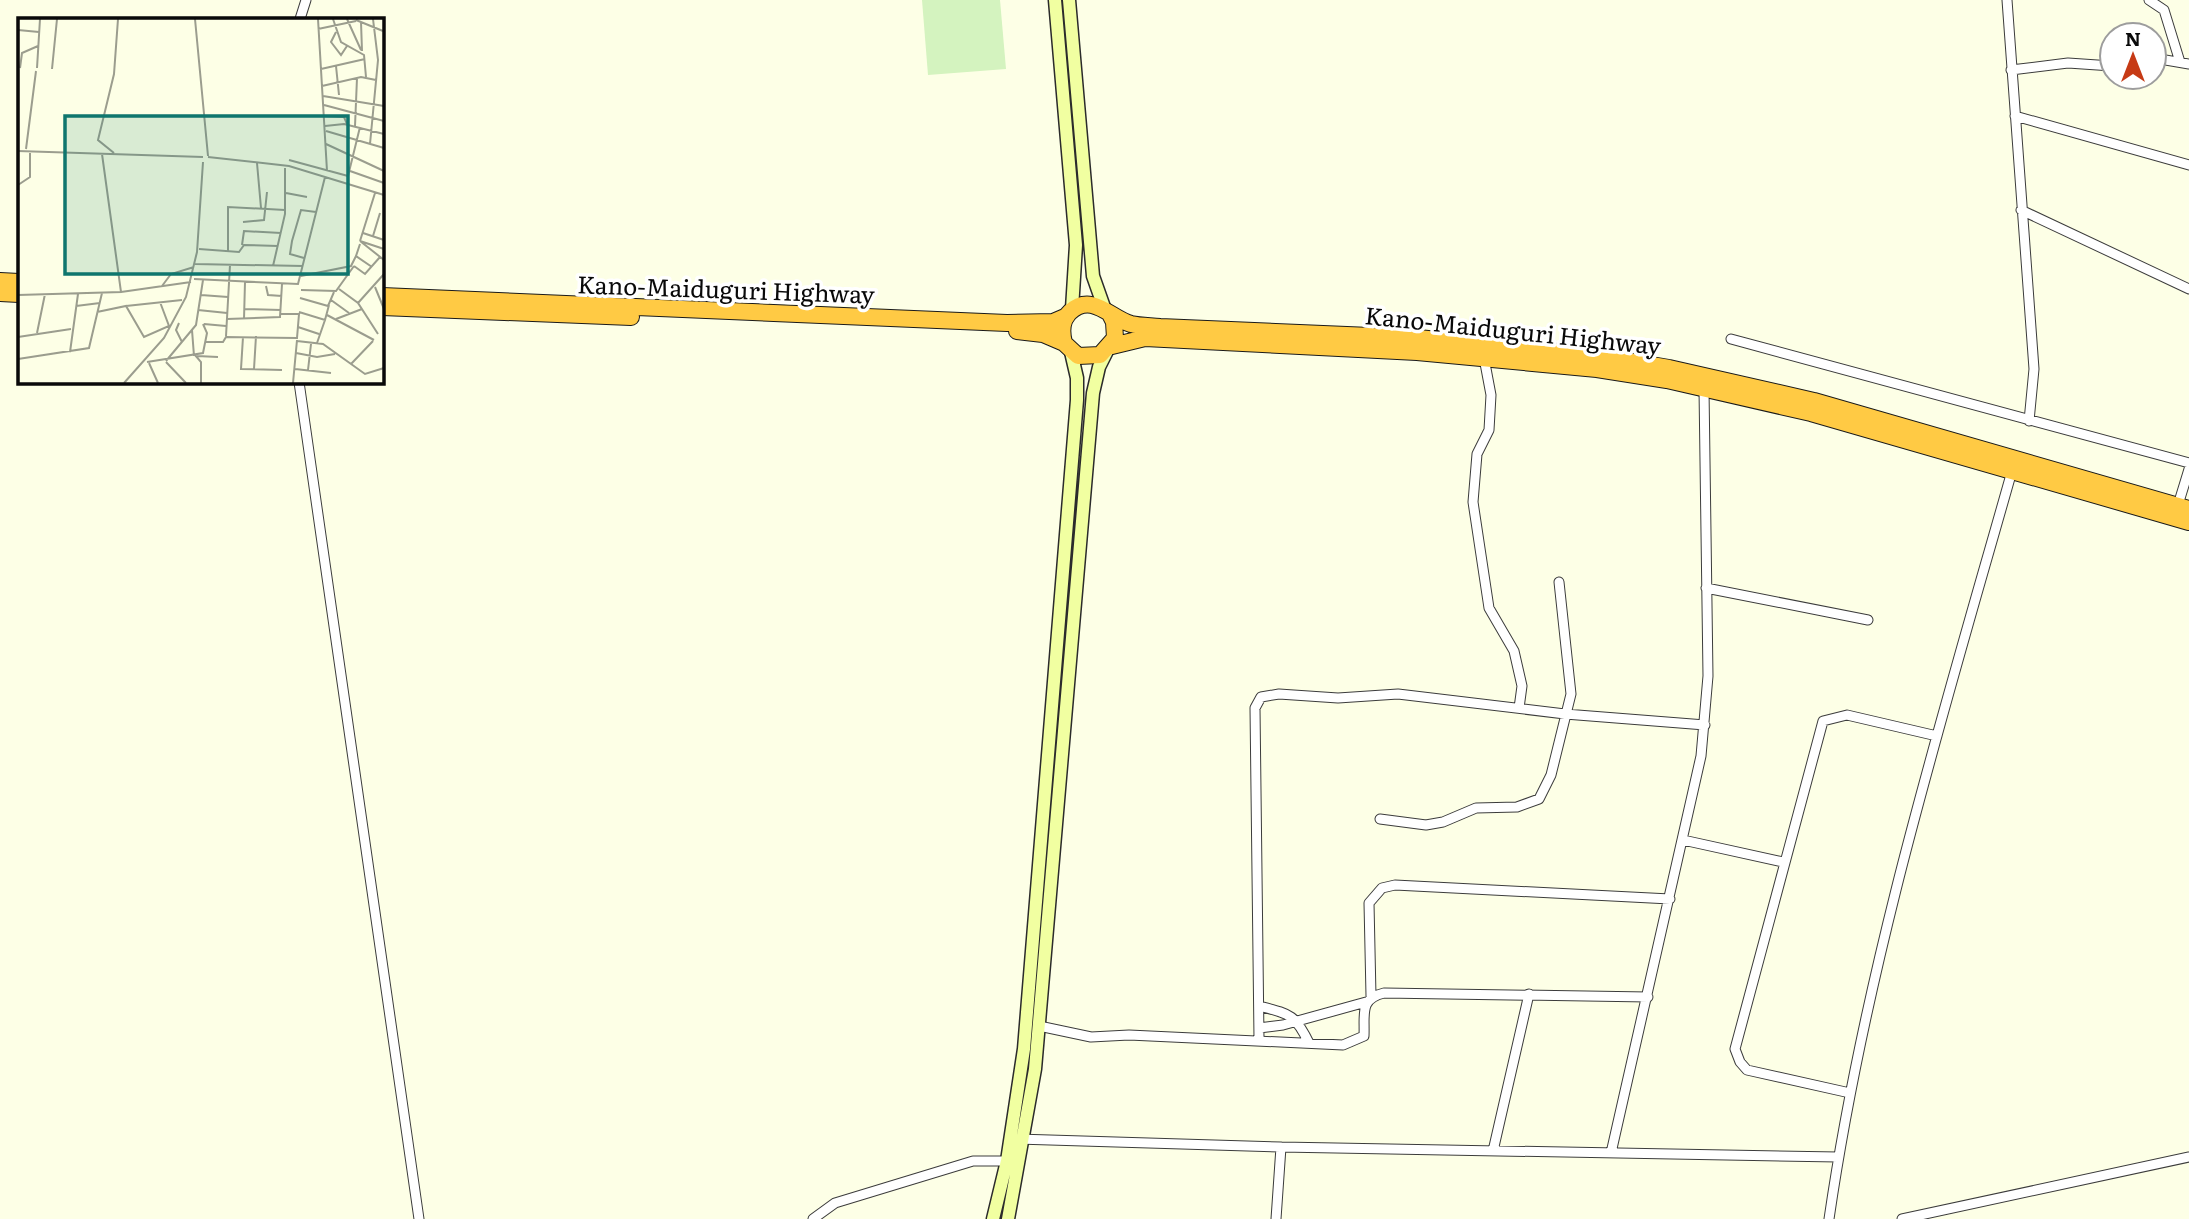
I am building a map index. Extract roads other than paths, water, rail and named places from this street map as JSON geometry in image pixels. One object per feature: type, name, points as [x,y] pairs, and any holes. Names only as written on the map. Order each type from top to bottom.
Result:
[{"type":"highway","points":[[0,281],[18,282]]},
{"type":"highway","points":[[0,293],[18,294]]},
{"type":"highway","name":"Kano-Maiduguri Highway","points":[[383,295],[1007,323],[1053,322],[1070,312]]},
{"type":"highway","name":"Kano-Maiduguri Highway","points":[[383,295],[1028,332],[1068,347]]},
{"type":"highway","points":[[1092,304],[1108,312],[1116,330],[1109,348],[1093,358],[1068,347],[1062,324],[1070,312],[1092,304]]},
{"type":"highway","name":"Kano-Maiduguri Highway","points":[[1108,312],[1132,324],[1160,327],[1418,338],[1599,356],[1734,381],[1966,451],[2012,471],[2189,522]]},
{"type":"highway","name":"Kano-Maiduguri Highway","points":[[1109,348],[1145,338],[1484,358],[1597,369],[1704,389],[1811,414],[2183,507]]},
{"type":"main road","points":[[1055,0],[1076,245],[1070,312]]},
{"type":"main road","points":[[1069,0],[1093,275],[1108,312]]},
{"type":"main road","points":[[993,1219],[1007,1161],[1026,1025],[1076,414],[1077,379],[1068,347]]},
{"type":"main road","points":[[1008,1219],[1024,1140],[1039,1026],[1093,393],[1099,367],[1109,348]]},
{"type":"street","points":[[300,18],[306,0]]},
{"type":"street","points":[[2007,0],[2034,369],[2029,421]]},
{"type":"street","points":[[2149,0],[2164,10],[2185,63]]},
{"type":"street","points":[[2011,70],[2068,63],[2098,64]]},
{"type":"street","points":[[2015,116],[2189,166]]},
{"type":"street","points":[[2021,210],[2189,289]]},
{"type":"street","points":[[1731,339],[2189,463]]},
{"type":"street","points":[[1484,358],[1491,395],[1489,430],[1477,454],[1473,502],[1489,608],[1514,651],[1522,686],[1520,708]]},
{"type":"street","points":[[299,383],[419,1219]]},
{"type":"street","points":[[1611,1153],[1698,774],[1705,725],[1704,389]]},
{"type":"street","points":[[2183,507],[2189,469]]},
{"type":"street","points":[[1829,1219],[1850,1093],[1894,896],[2012,471]]},
{"type":"street","points":[[1380,818],[1426,825],[1443,822],[1476,808],[1530,805],[1539,799],[1551,775],[1564,713],[1571,694],[1559,582]]},
{"type":"street","points":[[1706,588],[1868,620]]},
{"type":"street","points":[[1259,1039],[1255,708],[1261,697],[1279,694],[1338,698],[1398,694],[1564,713],[1705,725]]},
{"type":"street","points":[[1850,1093],[1747,1070],[1740,1062],[1735,1049],[1823,721],[1847,715],[1937,736]]},
{"type":"street","points":[[1683,840],[1783,862]]},
{"type":"street","points":[[1039,1026],[1091,1037],[1129,1035],[1259,1039],[1343,1045],[1364,1036],[1368,999],[1369,903],[1382,888],[1395,885],[1670,899]]},
{"type":"street","points":[[1259,1028],[1398,992],[1647,997]]},
{"type":"street","points":[[1493,1151],[1529,994]]},
{"type":"street","points":[[1259,1006],[1288,1014],[1298,1020],[1309,1044]]},
{"type":"street","points":[[1010,1138],[1280,1147],[1838,1157]]},
{"type":"street","points":[[1276,1219],[1280,1147]]},
{"type":"street","points":[[1902,1219],[2189,1157]]},
{"type":"street","points":[[813,1219],[835,1203],[973,1161],[1007,1161]]}]
